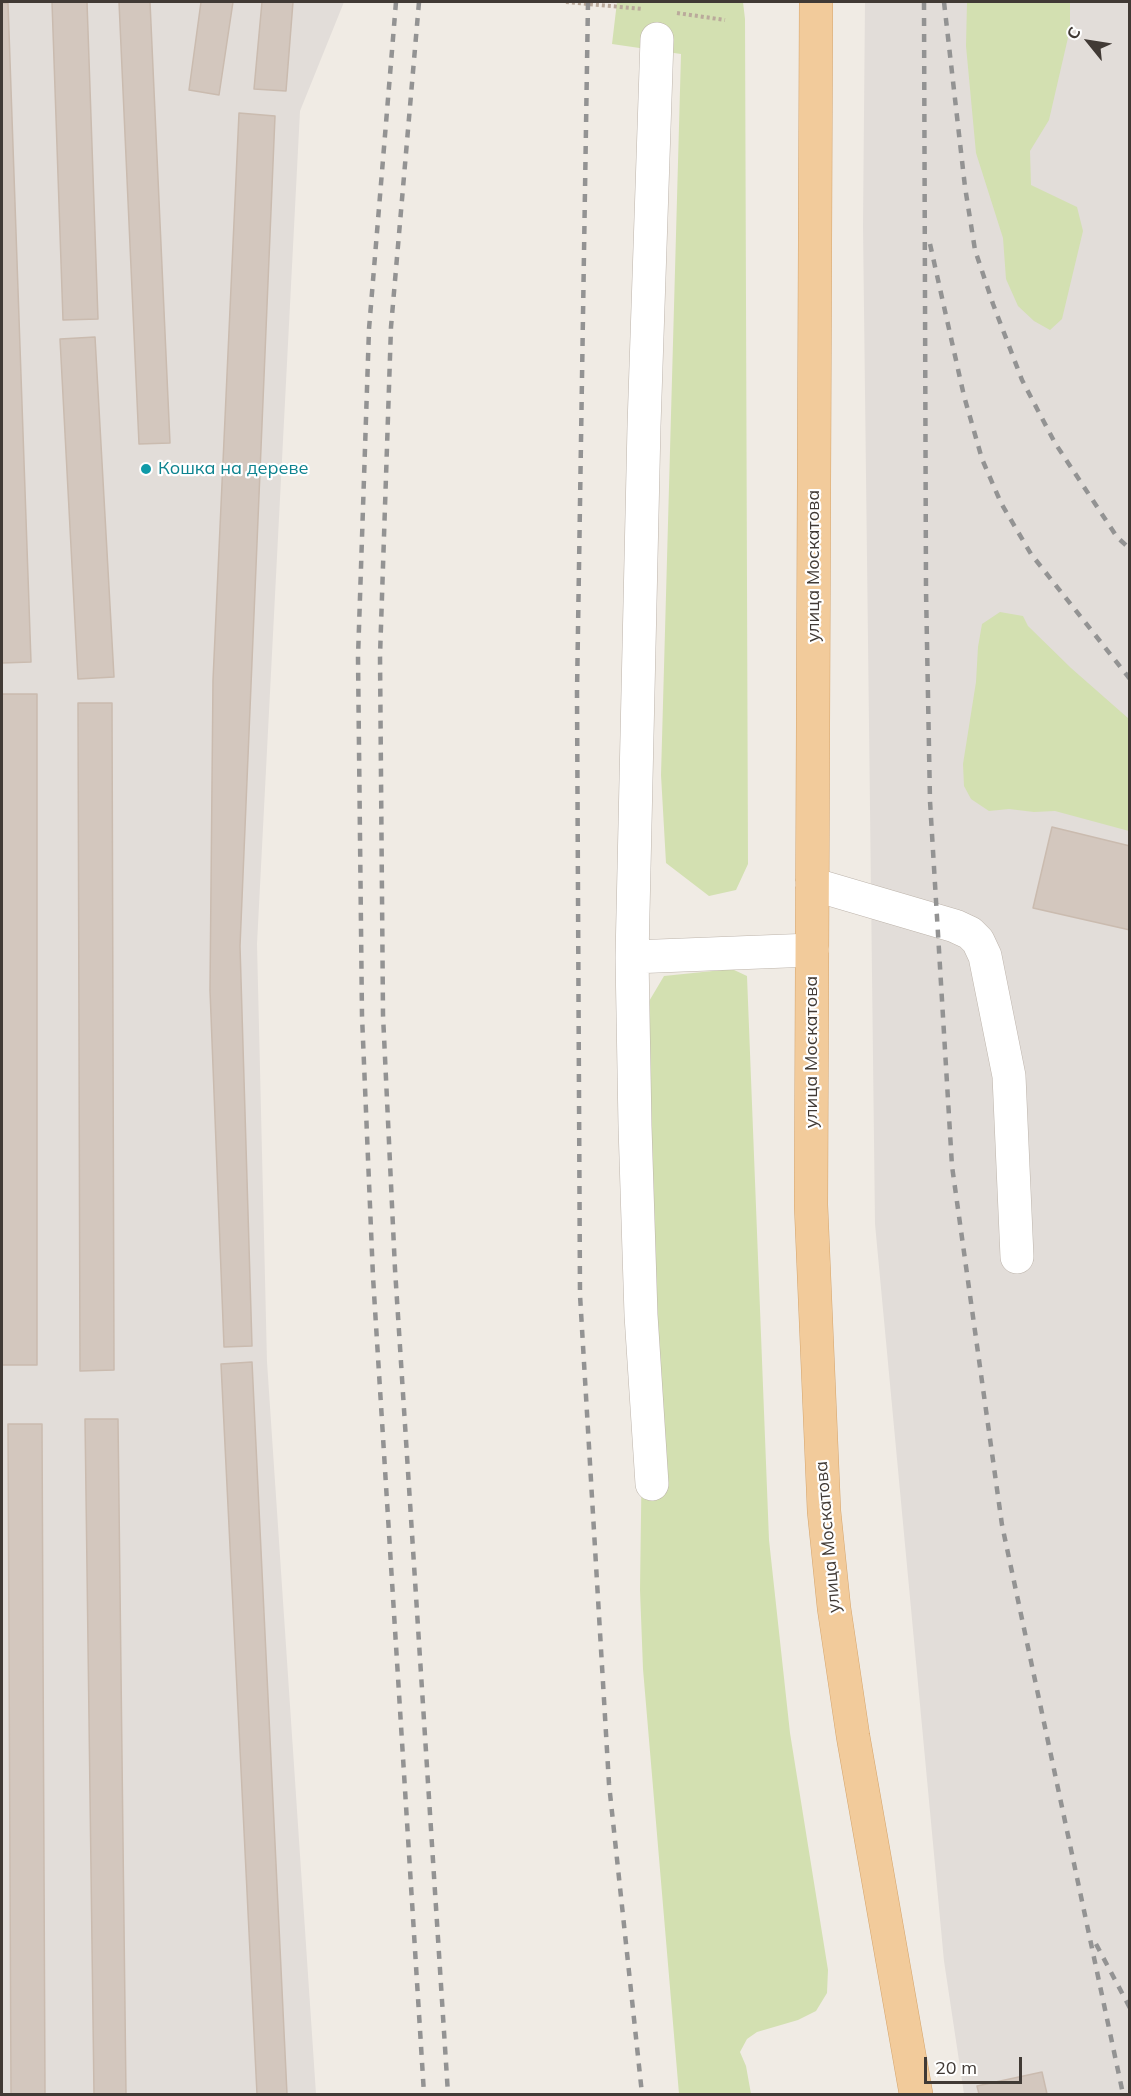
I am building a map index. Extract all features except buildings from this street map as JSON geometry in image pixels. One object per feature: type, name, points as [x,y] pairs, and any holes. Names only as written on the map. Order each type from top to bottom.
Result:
[{"type":"main road","name":"улица Москатова","points":[[816,2],[811,1205],[824,1510],[834,1608],[853,1736],[916,2094]]},
{"type":"lane","points":[[652,1484],[641,1303],[632,957],[644,426],[657,39]]},
{"type":"lane","points":[[812,884],[955,926],[970,933],[978,941],[985,956],[1009,1076],[1017,1257]]},
{"type":"lane","points":[[632,957],[812,950]]},
{"type":"path","points":[[566,2],[588,5],[605,4]]},
{"type":"shaded area","points":[[2,2],[344,2],[300,111],[257,944],[267,1362],[316,2094],[2,2094]]},
{"type":"shaded area","points":[[865,2],[1129,2],[1129,2094],[964,2094],[944,1961],[875,1224],[863,226]]},
{"type":"green space","points":[[617,2],[743,2],[745,19],[748,864],[736,890],[709,896],[666,863],[661,775],[681,54],[612,44]]},
{"type":"green space","points":[[967,2],[1070,2],[1070,29],[1049,120],[1030,151],[1031,185],[1077,207],[1083,231],[1062,319],[1050,330],[1034,321],[1018,306],[1006,279],[1003,238],[976,153],[966,46]]},
{"type":"green space","points":[[1000,612],[1023,616],[1028,626],[1071,668],[1129,719],[1129,831],[1055,811],[1034,812],[1009,809],[989,811],[971,799],[964,786],[963,764],[976,682],[978,647],[982,624]]},
{"type":"green space","points":[[732,969],[747,976],[769,1540],[790,1733],[828,1970],[827,1993],[816,2011],[798,2020],[757,2032],[747,2039],[740,2052],[746,2066],[751,2094],[679,2094],[643,1669],[640,1590],[648,1003],[664,976]]},
{"type":"railway","points":[[396,2],[369,329],[358,657],[362,1016],[373,1277],[424,2094]]},
{"type":"railway","points":[[419,2],[391,327],[380,656],[383,1015],[395,1269],[448,2094]]},
{"type":"railway","points":[[588,2],[577,692],[580,1295],[609,1784],[642,2094]]},
{"type":"railway","points":[[924,2],[926,590],[930,801],[952,1166],[1002,1525],[1123,2094]]},
{"type":"railway","points":[[944,2],[965,187],[975,250],[993,304],[1022,380],[1055,443],[1117,537],[1130,549]]},
{"type":"railway","points":[[930,244],[964,396],[982,459],[1001,503],[1031,554],[1130,679]]},
{"type":"railway","points":[[1096,1944],[1130,2008]]},
{"type":"place","name":"Кошка на дереве","points":[[146,469]]}]
